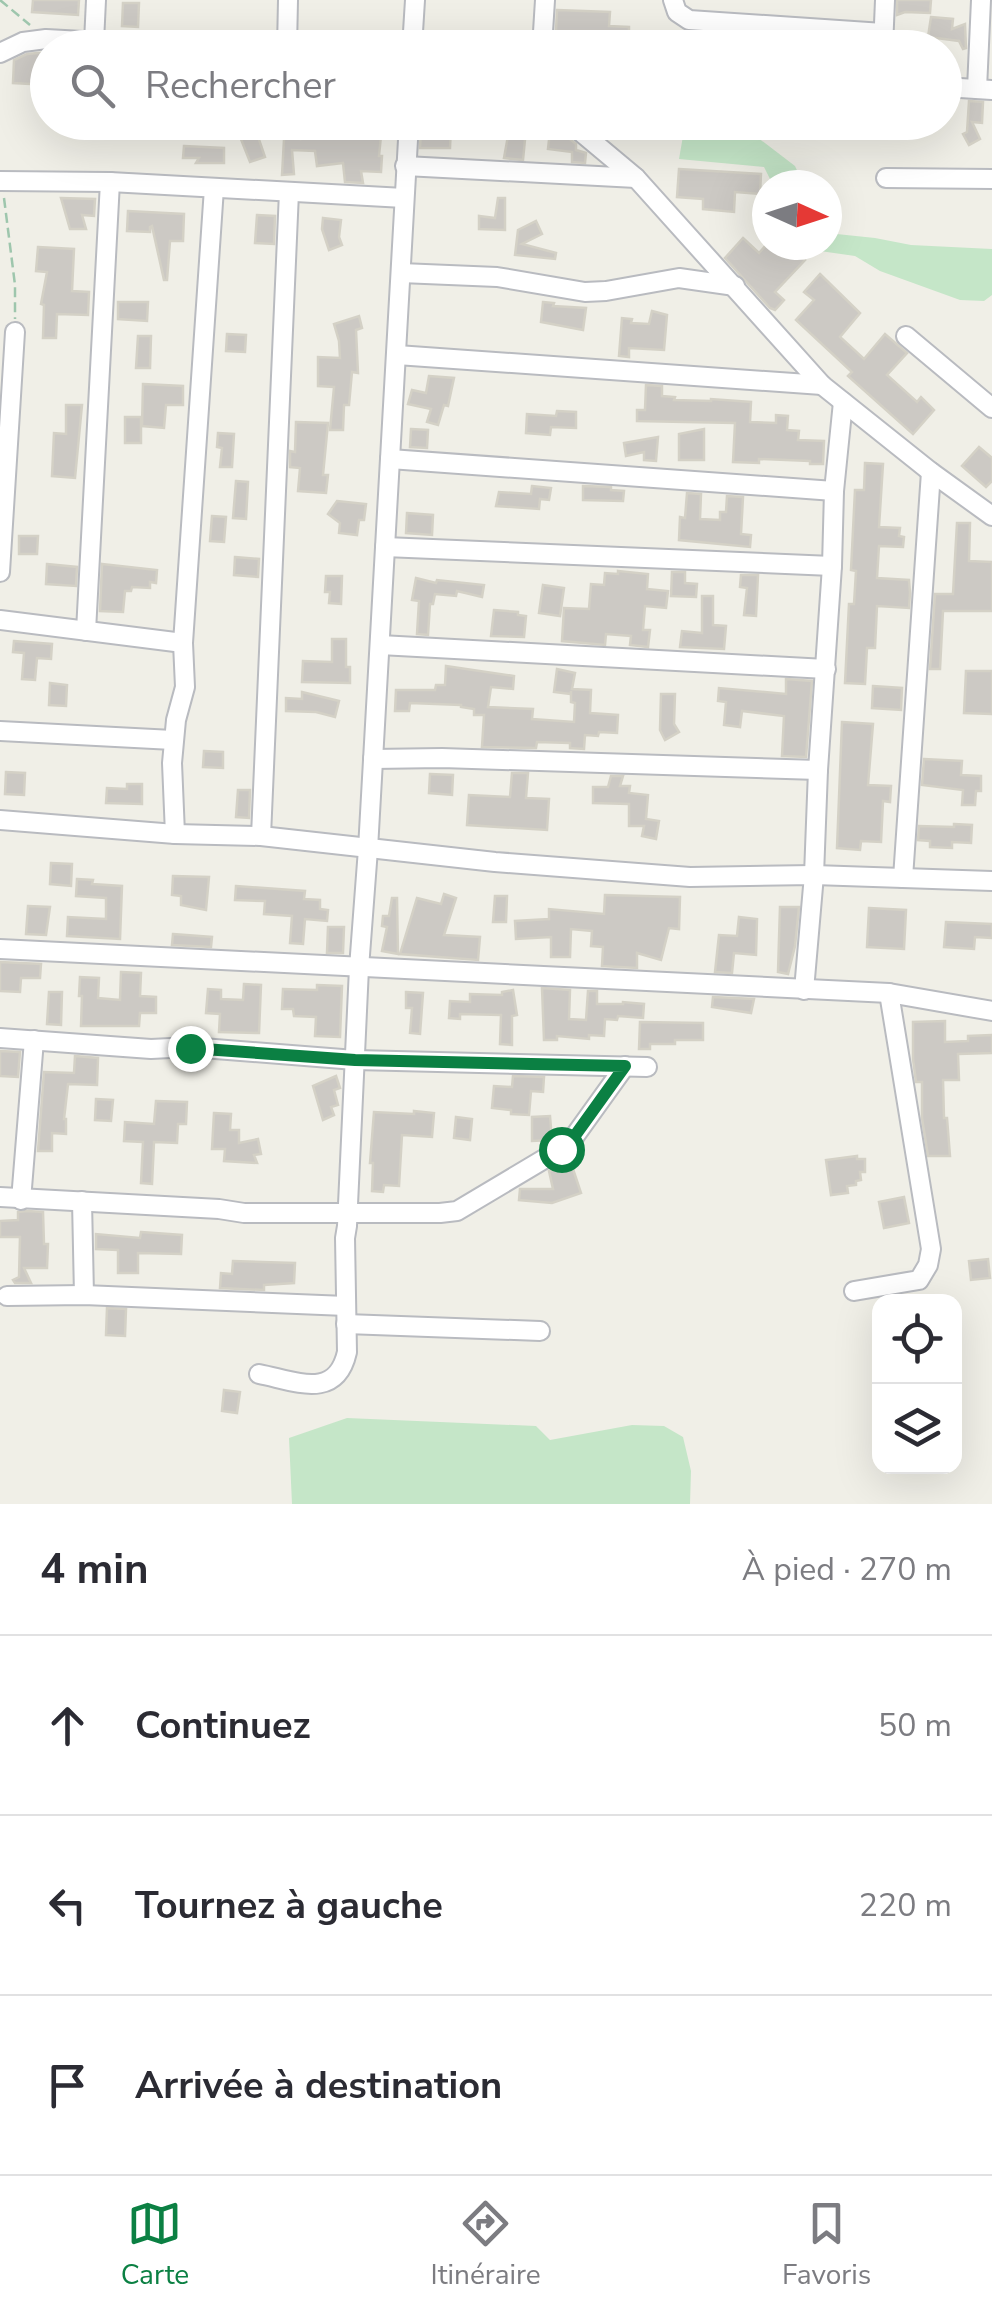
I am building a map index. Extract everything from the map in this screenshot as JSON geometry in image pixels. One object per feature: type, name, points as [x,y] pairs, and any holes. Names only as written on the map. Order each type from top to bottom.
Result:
[{"type":"street","points":[[95,30],[96,0]]},
{"type":"street","points":[[288,0],[288,30]]},
{"type":"street","points":[[413,30],[414,0]]},
{"type":"street","points":[[543,30],[545,0]]},
{"type":"street","points":[[673,0],[677,12],[689,20],[786,30]]},
{"type":"street","points":[[884,30],[885,0]]},
{"type":"street","points":[[981,0],[985,89]]},
{"type":"street","points":[[0,53],[30,41]]},
{"type":"street","points":[[259,1374],[316,1384],[335,1378],[343,1368],[346,1352],[345,1238],[408,140]]},
{"type":"street","points":[[591,140],[636,178],[822,385],[992,516]]},
{"type":"street","points":[[406,166],[636,178]]},
{"type":"street","points":[[886,178],[992,180]]},
{"type":"street","points":[[0,180],[404,198]]},
{"type":"street","points":[[86,630],[110,182]]},
{"type":"street","points":[[175,834],[173,740],[185,687],[182,643],[214,188]]},
{"type":"street","points":[[261,836],[288,192]]},
{"type":"street","points":[[401,273],[497,277],[585,292],[679,278],[735,286]]},
{"type":"street","points":[[0,572],[15,332]]},
{"type":"street","points":[[906,336],[989,401]]},
{"type":"street","points":[[397,354],[822,385]]},
{"type":"street","points":[[804,990],[814,875],[834,491],[843,402]]},
{"type":"street","points":[[390,460],[834,491]]},
{"type":"street","points":[[903,878],[931,472]]},
{"type":"street","points":[[385,548],[832,566]]},
{"type":"street","points":[[0,620],[182,643]]},
{"type":"street","points":[[380,645],[826,669]]},
{"type":"street","points":[[0,731],[173,740]]},
{"type":"street","points":[[374,758],[818,770]]},
{"type":"street","points":[[0,820],[175,834],[261,836],[672,876],[992,880]]},
{"type":"street","points":[[0,949],[890,993],[992,1010]]},
{"type":"street","points":[[854,1291],[918,1280],[928,1265],[931,1248],[890,993]]},
{"type":"street","points":[[0,1038],[355,1060],[648,1066]]},
{"type":"street","points":[[21,1200],[34,1040]]},
{"type":"street","points":[[0,1197],[244,1213],[457,1211],[561,1149],[625,1066]]},
{"type":"street","points":[[82,1201],[84,1295]]},
{"type":"street","points":[[6,1296],[84,1295],[540,1331]]},
{"type":"path","points":[[0,0],[35,30]]},
{"type":"path","points":[[0,192],[4,197],[16,285],[15,332]]},
{"type":"green space","points":[[682,140],[761,140],[797,170],[679,159]]},
{"type":"green space","points":[[842,235],[911,245],[992,249],[992,295],[984,301],[960,300],[880,271],[855,256],[842,254]]},
{"type":"green space","points":[[347,1418],[536,1426],[550,1440],[632,1425],[664,1426],[683,1437],[691,1471],[690,1504],[292,1504],[289,1438]]},
{"type":"building","points":[[33,0],[79,0],[78,15],[32,12]]},
{"type":"building","points":[[897,0],[931,0],[930,13],[897,15]]},
{"type":"building","points":[[123,3],[139,3],[138,27],[122,26]]},
{"type":"building","points":[[557,10],[610,12],[609,26],[629,27],[629,30],[556,30]]},
{"type":"building","points":[[931,17],[953,19],[952,29],[965,24],[966,48],[962,47],[962,30],[929,30]]},
{"type":"building","points":[[27,54],[30,84],[13,83],[14,60]]},
{"type":"building","points":[[969,101],[983,102],[982,123],[972,122],[980,139],[969,145],[963,134],[967,132]]},
{"type":"building","points":[[241,140],[259,140],[265,157],[250,162]]},
{"type":"building","points":[[284,140],[381,140],[381,172],[361,171],[363,183],[345,182],[343,163],[317,166],[315,151],[292,150],[294,174],[282,175]]},
{"type":"building","points":[[420,140],[450,140],[450,148],[420,148]]},
{"type":"building","points":[[507,140],[525,140],[523,160],[504,158]]},
{"type":"building","points":[[549,140],[571,140],[576,150],[586,153],[585,163],[572,162],[572,152],[548,149]]},
{"type":"building","points":[[184,146],[224,148],[224,163],[196,163],[199,158],[183,158]]},
{"type":"building","points":[[679,169],[752,173],[752,193],[735,192],[734,212],[703,209],[703,199],[677,197]]},
{"type":"building","points":[[61,198],[95,199],[94,216],[82,215],[86,229],[70,229]]},
{"type":"building","points":[[498,198],[505,198],[505,230],[479,229],[479,216],[495,218]]},
{"type":"building","points":[[128,211],[184,214],[183,241],[170,241],[167,280],[152,226],[150,232],[127,231]]},
{"type":"building","points":[[257,215],[275,216],[274,244],[255,243]]},
{"type":"building","points":[[323,218],[341,220],[342,245],[329,250],[322,229]]},
{"type":"building","points":[[536,221],[542,234],[522,244],[556,253],[555,259],[515,255],[518,230]]},
{"type":"building","points":[[743,238],[752,246],[752,260],[805,260],[775,292],[784,300],[775,310],[725,258]]},
{"type":"building","points":[[38,247],[74,249],[72,291],[89,292],[88,315],[57,314],[56,338],[43,338],[41,304],[47,272],[36,271]]},
{"type":"building","points":[[820,274],[860,313],[840,337],[864,359],[885,334],[907,353],[887,375],[917,402],[921,397],[934,410],[913,434],[848,376],[852,372],[796,320],[814,300],[804,292]]},
{"type":"building","points":[[118,302],[148,302],[147,321],[118,319]]},
{"type":"building","points":[[543,302],[586,308],[583,330],[541,322]]},
{"type":"building","points":[[652,311],[667,315],[664,350],[629,348],[629,357],[619,356],[622,318],[649,324]]},
{"type":"building","points":[[359,316],[362,328],[356,330],[358,373],[352,372],[343,430],[330,430],[334,387],[318,386],[318,357],[340,358],[334,324]]},
{"type":"building","points":[[227,334],[246,335],[245,352],[226,351]]},
{"type":"building","points":[[138,336],[151,336],[150,368],[136,368]]},
{"type":"building","points":[[429,376],[454,378],[448,406],[444,405],[438,425],[427,422],[431,409],[408,404],[412,390],[426,393]]},
{"type":"building","points":[[143,384],[183,386],[183,405],[166,405],[164,428],[142,426]]},
{"type":"building","points":[[646,385],[662,386],[662,396],[675,397],[674,400],[751,402],[750,422],[776,423],[776,415],[788,416],[787,430],[799,431],[798,440],[824,441],[823,464],[759,459],[759,463],[733,462],[735,423],[637,421],[637,410],[645,410]]},
{"type":"building","points":[[66,405],[82,405],[75,478],[52,476],[54,433],[66,434]]},
{"type":"building","points":[[557,411],[576,412],[576,428],[551,427],[550,435],[526,433],[527,414],[556,416]]},
{"type":"building","points":[[125,417],[141,417],[141,443],[125,443]]},
{"type":"building","points":[[296,422],[328,423],[323,475],[328,475],[326,493],[298,491],[300,468],[290,467]]},
{"type":"building","points":[[411,429],[428,430],[427,448],[410,447]]},
{"type":"building","points":[[704,429],[704,460],[679,460],[679,434]]},
{"type":"building","points":[[218,433],[234,434],[232,467],[220,467],[222,448],[217,447]]},
{"type":"building","points":[[658,437],[656,461],[644,460],[644,452],[626,456],[624,443]]},
{"type":"building","points":[[979,447],[992,458],[992,481],[986,487],[962,466]]},
{"type":"building","points":[[865,463],[883,464],[879,527],[900,528],[899,536],[904,537],[903,547],[879,546],[877,578],[909,580],[910,593],[909,608],[877,606],[875,648],[867,648],[865,684],[845,683],[849,604],[854,604],[856,571],[851,570],[855,490],[864,490]]},
{"type":"building","points":[[236,481],[248,482],[246,519],[233,518]]},
{"type":"building","points":[[532,486],[551,488],[549,500],[540,499],[539,509],[496,506],[499,492],[531,494]]},
{"type":"building","points":[[583,486],[624,491],[623,501],[583,500]]},
{"type":"building","points":[[687,493],[701,494],[700,519],[720,520],[720,512],[726,512],[727,496],[743,497],[741,534],[751,535],[750,547],[679,540]]},
{"type":"building","points":[[337,501],[366,504],[357,535],[339,533],[340,523],[328,514]]},
{"type":"building","points":[[407,513],[433,515],[432,535],[406,533]]},
{"type":"building","points":[[212,516],[226,517],[224,542],[210,541]]},
{"type":"building","points":[[957,523],[970,523],[969,561],[992,562],[992,611],[943,611],[940,669],[930,669],[935,594],[953,594]]},
{"type":"building","points":[[19,536],[38,536],[37,554],[19,554]]},
{"type":"building","points":[[235,557],[259,559],[258,577],[234,575]]},
{"type":"building","points":[[47,564],[77,567],[76,586],[46,584]]},
{"type":"building","points":[[102,564],[157,570],[156,583],[150,582],[150,588],[132,587],[125,591],[123,612],[100,611]]},
{"type":"building","points":[[672,572],[685,572],[685,583],[697,584],[696,597],[671,596]]},
{"type":"building","points":[[605,573],[648,574],[647,589],[668,591],[666,608],[645,606],[643,630],[650,630],[648,647],[630,645],[631,636],[606,634],[605,645],[562,641],[564,608],[589,609],[591,584],[604,585]]},
{"type":"building","points":[[741,575],[758,575],[756,616],[744,615],[747,588],[740,587]]},
{"type":"building","points":[[326,576],[342,576],[341,604],[329,603]]},
{"type":"building","points":[[416,578],[484,585],[482,597],[457,591],[456,596],[435,594],[430,604],[428,635],[417,634],[419,601],[412,600]]},
{"type":"building","points":[[543,585],[564,588],[560,616],[539,613]]},
{"type":"building","points":[[702,596],[713,596],[713,625],[726,626],[724,649],[680,647],[682,631],[702,633]]},
{"type":"building","points":[[494,610],[526,616],[524,637],[491,636]]},
{"type":"building","points":[[332,639],[346,639],[350,683],[302,682],[303,661],[332,662]]},
{"type":"building","points":[[14,641],[52,644],[51,659],[37,658],[35,680],[22,679],[24,653],[13,652]]},
{"type":"building","points":[[446,666],[514,676],[513,689],[491,687],[488,707],[533,709],[532,719],[574,722],[575,703],[571,702],[571,694],[554,692],[557,669],[575,673],[572,689],[591,690],[590,713],[618,715],[617,733],[585,735],[584,749],[570,748],[570,743],[537,742],[536,748],[482,747],[484,715],[474,715],[474,709],[410,703],[409,711],[395,711],[396,690],[435,690],[436,685],[445,685]]},
{"type":"building","points":[[966,671],[992,671],[992,714],[964,713]]},
{"type":"building","points":[[786,679],[812,681],[806,757],[782,756],[784,716],[742,711],[740,727],[724,725],[726,702],[718,701],[719,688],[786,694]]},
{"type":"building","points":[[50,683],[67,685],[66,706],[49,705]]},
{"type":"building","points":[[873,686],[902,688],[901,710],[872,708]]},
{"type":"building","points":[[302,692],[339,701],[335,717],[286,711],[286,698],[302,699]]},
{"type":"building","points":[[661,694],[675,694],[674,724],[679,732],[665,740],[660,730]]},
{"type":"building","points":[[842,722],[873,724],[868,785],[891,786],[890,802],[883,801],[881,842],[861,841],[860,850],[837,848]]},
{"type":"building","points":[[204,751],[223,752],[223,768],[203,767]]},
{"type":"building","points":[[924,759],[962,761],[961,775],[981,776],[981,791],[976,791],[975,805],[962,805],[963,790],[922,785]]},
{"type":"building","points":[[6,772],[25,773],[24,795],[5,794]]},
{"type":"building","points":[[512,773],[528,773],[526,798],[549,799],[547,830],[467,825],[469,795],[510,797]]},
{"type":"building","points":[[430,774],[453,775],[452,795],[429,793]]},
{"type":"building","points":[[611,776],[623,776],[620,786],[630,786],[629,793],[648,795],[646,819],[659,821],[656,839],[642,836],[644,826],[629,826],[629,804],[593,803],[593,787],[608,787]]},
{"type":"building","points":[[127,784],[142,784],[142,804],[106,803],[107,788],[127,789]]},
{"type":"building","points":[[238,790],[250,790],[249,818],[236,817]]},
{"type":"building","points":[[972,825],[971,843],[952,842],[952,848],[930,847],[930,841],[918,840],[919,826]]},
{"type":"building","points":[[51,863],[72,864],[71,886],[50,884]]},
{"type":"building","points":[[173,876],[209,877],[206,910],[181,905],[181,896],[172,895]]},
{"type":"building","points":[[77,879],[122,886],[120,939],[67,936],[68,917],[106,919],[106,898],[76,896]]},
{"type":"building","points":[[236,886],[305,891],[304,899],[320,900],[320,909],[328,910],[327,921],[305,919],[303,944],[290,943],[292,916],[264,914],[265,901],[235,900]]},
{"type":"building","points":[[444,894],[456,898],[444,935],[480,937],[478,960],[400,954],[417,898],[441,904]]},
{"type":"building","points":[[605,895],[680,897],[679,929],[669,928],[661,960],[637,953],[637,968],[602,966],[603,947],[591,946],[592,931],[571,929],[570,957],[551,957],[551,937],[516,939],[515,921],[549,919],[549,909],[604,914]]},
{"type":"building","points":[[495,896],[507,896],[506,922],[493,922]]},
{"type":"building","points":[[392,898],[397,898],[398,954],[382,951],[387,927],[382,926],[383,916],[389,916]]},
{"type":"building","points":[[28,906],[50,907],[46,935],[26,934]]},
{"type":"building","points":[[780,907],[799,907],[788,974],[778,972]]},
{"type":"building","points":[[869,908],[906,910],[904,949],[867,947]]},
{"type":"building","points":[[739,917],[757,919],[756,955],[734,953],[732,973],[715,972],[719,935],[737,936]]},
{"type":"building","points":[[946,922],[992,924],[992,938],[975,937],[974,949],[944,947]]},
{"type":"building","points":[[328,927],[344,927],[343,953],[327,953]]},
{"type":"building","points":[[173,934],[212,937],[211,947],[172,945]]},
{"type":"building","points":[[0,962],[41,964],[40,978],[21,978],[20,992],[0,991]]},
{"type":"building","points":[[121,972],[141,973],[140,996],[156,997],[156,1013],[140,1013],[139,1026],[81,1026],[80,977],[99,978],[98,998],[120,1000]]},
{"type":"building","points":[[244,984],[261,985],[259,1033],[219,1032],[220,1014],[206,1013],[208,989],[221,990],[221,999],[243,1000]]},
{"type":"building","points":[[317,985],[342,986],[340,1037],[315,1036],[316,1017],[294,1016],[293,1009],[282,1009],[283,989],[317,990]]},
{"type":"building","points":[[542,988],[570,990],[569,1019],[586,1020],[588,991],[597,991],[597,1004],[644,1004],[643,1018],[605,1019],[604,1036],[557,1036],[557,1040],[544,1040]]},
{"type":"building","points":[[513,990],[517,1015],[512,1016],[512,1045],[500,1044],[501,1015],[460,1014],[460,1019],[449,1018],[450,1001],[470,1002],[470,994],[502,995]]},
{"type":"building","points":[[49,992],[62,992],[61,1025],[47,1024]]},
{"type":"building","points":[[406,992],[423,993],[420,1034],[410,1033],[412,1008],[406,1008]]},
{"type":"building","points":[[713,997],[754,999],[751,1013],[712,1007]]},
{"type":"building","points":[[945,1021],[945,1042],[992,1035],[992,1053],[958,1054],[959,1080],[943,1080],[950,1156],[928,1156],[922,1082],[916,1082],[913,1059],[913,1022]]},
{"type":"building","points":[[640,1022],[703,1023],[703,1040],[675,1040],[675,1044],[650,1044],[650,1049],[639,1049]]},
{"type":"building","points":[[0,1051],[20,1052],[18,1077],[0,1076]]},
{"type":"building","points":[[75,1056],[98,1058],[97,1085],[68,1084],[66,1134],[52,1133],[52,1151],[38,1151],[44,1072],[74,1073]]},
{"type":"building","points":[[336,1076],[340,1088],[334,1090],[338,1105],[331,1107],[334,1115],[323,1120],[313,1086]]},
{"type":"building","points":[[513,1076],[544,1077],[543,1092],[531,1091],[529,1115],[492,1108],[494,1086],[512,1087]]},
{"type":"building","points":[[96,1099],[113,1100],[111,1121],[95,1120]]},
{"type":"building","points":[[156,1101],[187,1102],[186,1124],[178,1124],[177,1143],[154,1142],[152,1184],[141,1183],[143,1142],[124,1141],[125,1122],[154,1124]]},
{"type":"building","points":[[374,1112],[434,1113],[432,1137],[402,1135],[399,1186],[384,1185],[383,1192],[372,1191]]},
{"type":"building","points":[[214,1113],[231,1114],[230,1130],[239,1130],[239,1143],[258,1139],[261,1154],[254,1155],[257,1163],[224,1161],[225,1149],[212,1149]]},
{"type":"building","points":[[550,1116],[552,1140],[532,1141],[532,1117]]},
{"type":"building","points":[[456,1117],[472,1119],[470,1140],[454,1138]]},
{"type":"building","points":[[857,1156],[865,1159],[861,1180],[847,1186],[848,1193],[831,1195],[826,1160]]},
{"type":"building","points":[[572,1166],[581,1193],[552,1203],[519,1200],[520,1189],[553,1189],[549,1171]]},
{"type":"building","points":[[904,1197],[909,1223],[884,1228],[879,1202]]},
{"type":"building","points":[[18,1212],[43,1212],[47,1268],[24,1268],[31,1283],[15,1283],[13,1280],[19,1277],[20,1237],[0,1237],[0,1221],[18,1220]]},
{"type":"building","points":[[141,1232],[182,1235],[181,1254],[138,1253],[138,1273],[118,1273],[118,1250],[96,1249],[96,1234],[140,1238]]},
{"type":"building","points":[[988,1259],[990,1278],[971,1280],[969,1261]]},
{"type":"building","points":[[233,1261],[295,1263],[294,1283],[264,1285],[264,1290],[220,1288],[221,1273],[232,1274]]},
{"type":"building","points":[[107,1308],[126,1309],[125,1336],[106,1335]]},
{"type":"building","points":[[224,1390],[240,1392],[237,1413],[222,1411]]},
{"type":"route","points":[[190,1048],[355,1060],[625,1066],[561,1149]]}]
